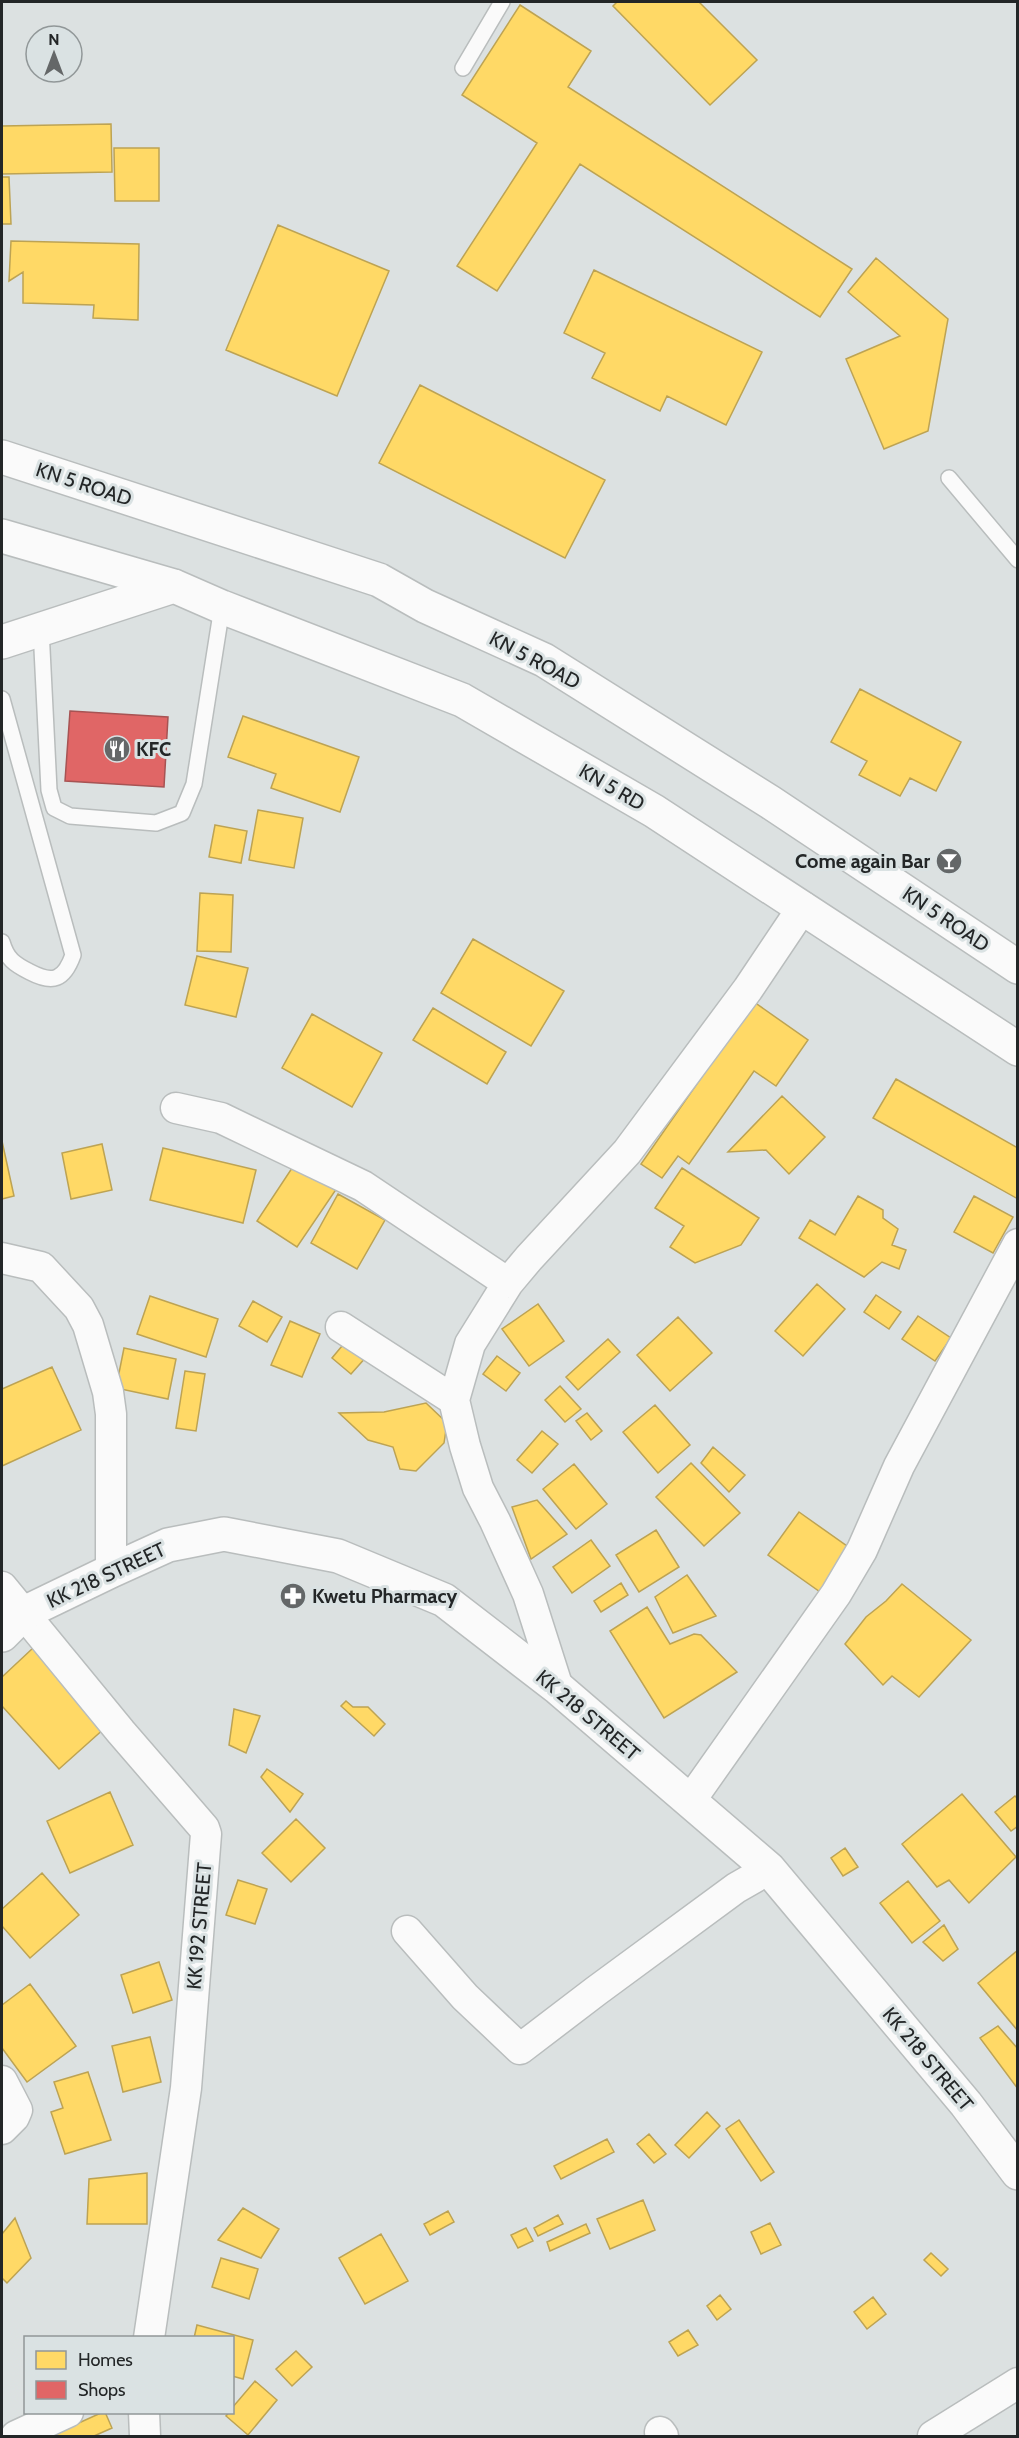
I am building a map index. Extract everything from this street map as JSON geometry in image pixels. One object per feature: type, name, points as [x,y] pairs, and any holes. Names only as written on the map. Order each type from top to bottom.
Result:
[{"type":"main road","name":"KN 5 ROAD","points":[[2,457],[379,580],[424,606],[544,660],[770,802],[1017,967]]},
{"type":"main road","points":[[2,536],[174,586]]},
{"type":"main road","points":[[2,642],[174,586]]},
{"type":"main road","name":"KN 5 RD","points":[[174,586],[222,607],[462,700],[654,811],[1017,1049]]},
{"type":"main road","name":"KK 218 STREET","points":[[13,1624],[111,1571],[168,1545],[224,1534],[338,1556],[444,1600],[558,1688],[769,1869],[966,2104],[1017,2174]]},
{"type":"street","points":[[558,1688],[528,1594],[478,1488],[454,1400],[470,1344],[508,1283],[627,1152],[747,989],[803,907]]},
{"type":"street","points":[[176,1108],[221,1118],[339,1173],[363,1186],[508,1283]]},
{"type":"street","points":[[690,1801],[836,1594],[862,1550],[899,1466],[1017,1244]]},
{"type":"street","points":[[2,1258],[41,1267],[79,1308],[88,1325],[108,1392],[111,1414],[111,1571]]},
{"type":"street","points":[[341,1327],[454,1400]]},
{"type":"street","name":"KK 192 STREET","points":[[2,1587],[13,1624],[121,1732],[204,1828],[206,1834],[186,2088],[149,2336]]},
{"type":"street","points":[[407,1931],[465,1997],[520,2049],[736,1888],[769,1869]]},
{"type":"street","points":[[2,2081],[16,2110],[14,2117],[2,2129]]},
{"type":"street","points":[[933,2436],[1017,2383]]},
{"type":"street","points":[[16,2436],[64,2414]]},
{"type":"street","points":[[144,2414],[145,2436]]},
{"type":"lane","points":[[463,68],[502,2]]},
{"type":"lane","points":[[949,478],[1017,560]]},
{"type":"lane","points":[[41,629],[49,790],[54,808],[70,816],[156,823],[182,813],[194,784],[222,607]]},
{"type":"lane","points":[[2,699],[73,955],[68,968],[59,977],[44,980],[14,964],[6,955],[2,942]]},
{"type":"building: Homes","points":[[617,2],[699,2],[757,60],[710,105],[613,6]]},
{"type":"building: Homes","points":[[520,5],[591,51],[568,87],[852,269],[820,317],[580,164],[497,291],[457,266],[537,143],[462,95]]},
{"type":"building: Homes","points":[[111,124],[112,172],[2,174],[2,126]]},
{"type":"building: Homes","points":[[114,148],[159,148],[159,201],[115,201]]},
{"type":"building: Homes","points":[[2,177],[9,177],[11,224],[2,224]]},
{"type":"building: Homes","points":[[278,225],[389,271],[337,396],[226,350]]},
{"type":"building: Homes","points":[[11,241],[139,244],[138,320],[93,318],[94,305],[23,303],[23,272],[9,281]]},
{"type":"building: Homes","points":[[876,258],[948,319],[928,431],[884,449],[846,359],[900,336],[848,292]]},
{"type":"building: Homes","points":[[594,270],[762,352],[726,425],[667,396],[660,411],[592,378],[605,353],[564,333]]},
{"type":"building: Homes","points":[[420,385],[605,480],[565,558],[379,463]]},
{"type":"building: Homes","points":[[860,689],[961,742],[936,791],[910,778],[900,796],[859,775],[867,761],[831,742]]},
{"type":"building: Homes","points":[[243,716],[359,757],[340,812],[271,788],[276,774],[228,757]]},
{"type":"building: Homes","points":[[258,810],[303,818],[294,868],[249,860]]},
{"type":"building: Homes","points":[[215,825],[247,831],[241,863],[209,857]]},
{"type":"building: Homes","points":[[200,893],[233,895],[231,952],[197,951]]},
{"type":"building: Homes","points":[[473,939],[564,991],[531,1046],[441,993]]},
{"type":"building: Homes","points":[[197,956],[248,968],[236,1017],[185,1005]]},
{"type":"building: Homes","points":[[754,1002],[808,1040],[776,1086],[754,1071],[689,1164],[678,1156],[662,1178],[641,1164]]},
{"type":"building: Homes","points":[[433,1008],[506,1052],[487,1084],[413,1040]]},
{"type":"building: Homes","points":[[312,1014],[382,1053],[352,1107],[282,1068]]},
{"type":"building: Homes","points":[[896,1079],[1018,1148],[1018,1199],[873,1118]]},
{"type":"building: Homes","points":[[782,1096],[825,1137],[789,1174],[766,1150],[728,1152]]},
{"type":"building: Homes","points":[[2,1141],[14,1196],[2,1199]]},
{"type":"building: Homes","points":[[102,1144],[112,1190],[71,1199],[62,1153]]},
{"type":"building: Homes","points":[[163,1148],[256,1170],[243,1223],[150,1200]]},
{"type":"building: Homes","points":[[296,1162],[337,1188],[297,1247],[257,1221]]},
{"type":"building: Homes","points":[[682,1168],[759,1218],[741,1245],[695,1263],[670,1247],[684,1226],[655,1208]]},
{"type":"building: Homes","points":[[338,1194],[385,1220],[357,1269],[311,1243]]},
{"type":"building: Homes","points":[[858,1196],[883,1210],[883,1218],[898,1229],[892,1245],[906,1250],[899,1269],[882,1262],[864,1277],[799,1238],[810,1220],[835,1235]]},
{"type":"building: Homes","points":[[974,1196],[1013,1217],[993,1253],[954,1232]]},
{"type":"building: Homes","points":[[817,1284],[845,1309],[803,1356],[775,1331]]},
{"type":"building: Homes","points":[[876,1295],[901,1312],[889,1329],[864,1312]]},
{"type":"building: Homes","points":[[150,1296],[218,1319],[206,1357],[137,1334]]},
{"type":"building: Homes","points":[[253,1301],[282,1317],[267,1342],[239,1326]]},
{"type":"building: Homes","points":[[538,1304],[564,1341],[529,1366],[502,1329]]},
{"type":"building: Homes","points":[[918,1316],[951,1338],[935,1361],[902,1339]]},
{"type":"building: Homes","points":[[678,1317],[712,1353],[670,1391],[637,1355]]},
{"type":"building: Homes","points":[[290,1321],[320,1334],[302,1377],[271,1365]]},
{"type":"building: Homes","points":[[608,1339],[620,1352],[578,1390],[566,1377]]},
{"type":"building: Homes","points":[[347,1340],[367,1356],[351,1374],[332,1358]]},
{"type":"building: Homes","points":[[124,1348],[176,1359],[168,1399],[116,1388]]},
{"type":"building: Homes","points":[[497,1356],[520,1373],[506,1391],[483,1374]]},
{"type":"building: Homes","points":[[52,1367],[81,1430],[2,1466],[2,1389]]},
{"type":"building: Homes","points":[[185,1371],[205,1374],[196,1431],[176,1428]]},
{"type":"building: Homes","points":[[560,1386],[581,1409],[565,1422],[545,1400]]},
{"type":"building: Homes","points":[[426,1403],[447,1423],[444,1443],[416,1471],[400,1469],[393,1447],[368,1440],[339,1413],[384,1412]]},
{"type":"building: Homes","points":[[655,1405],[690,1445],[658,1473],[623,1432]]},
{"type":"building: Homes","points":[[587,1413],[602,1431],[591,1440],[576,1421]]},
{"type":"building: Homes","points":[[542,1431],[558,1444],[532,1473],[517,1460]]},
{"type":"building: Homes","points":[[713,1447],[745,1475],[729,1492],[701,1463]]},
{"type":"building: Homes","points":[[691,1463],[740,1513],[704,1546],[656,1497]]},
{"type":"building: Homes","points":[[574,1464],[607,1504],[576,1529],[543,1489]]},
{"type":"building: Homes","points":[[537,1500],[567,1534],[531,1559],[512,1507]]},
{"type":"building: Homes","points":[[799,1512],[854,1551],[823,1594],[768,1555]]},
{"type":"building: Homes","points":[[656,1530],[679,1567],[639,1592],[616,1555]]},
{"type":"building: Homes","points":[[591,1540],[610,1566],[572,1593],[553,1567]]},
{"type":"building: Homes","points":[[687,1575],[716,1616],[673,1633],[655,1597]]},
{"type":"building: Homes","points":[[621,1583],[628,1595],[601,1612],[594,1601]]},
{"type":"building: Homes","points":[[902,1584],[971,1640],[919,1697],[892,1676],[883,1685],[845,1644],[866,1617]]},
{"type":"building: Homes","points":[[647,1607],[670,1644],[694,1634],[701,1635],[737,1672],[664,1718],[610,1631]]},
{"type":"building: Homes","points":[[33,1648],[106,1727],[59,1769],[2,1706],[2,1677]]},
{"type":"building: Homes","points":[[346,1701],[353,1707],[368,1707],[385,1724],[374,1736],[341,1706]]},
{"type":"building: Homes","points":[[234,1709],[260,1716],[246,1753],[229,1745]]},
{"type":"building: Homes","points":[[267,1769],[303,1794],[290,1812],[261,1777]]},
{"type":"building: Homes","points":[[110,1792],[133,1845],[70,1873],[47,1821]]},
{"type":"building: Homes","points":[[962,1794],[1016,1857],[969,1903],[949,1880],[937,1887],[902,1844]]},
{"type":"building: Homes","points":[[1015,1796],[1018,1799],[1018,1826],[1011,1831],[995,1812]]},
{"type":"building: Homes","points":[[296,1819],[325,1848],[291,1882],[262,1853]]},
{"type":"building: Homes","points":[[845,1848],[858,1867],[843,1876],[831,1858]]},
{"type":"building: Homes","points":[[42,1873],[79,1915],[30,1958],[2,1926],[2,1909]]},
{"type":"building: Homes","points":[[238,1880],[267,1889],[255,1924],[226,1915]]},
{"type":"building: Homes","points":[[908,1881],[940,1921],[912,1943],[880,1903]]},
{"type":"building: Homes","points":[[944,1925],[958,1949],[943,1961],[923,1942]]},
{"type":"building: Homes","points":[[1018,1950],[1018,2031],[978,1983]]},
{"type":"building: Homes","points":[[159,1962],[172,2000],[133,2013],[121,1975]]},
{"type":"building: Homes","points":[[30,1984],[76,2046],[27,2082],[2,2048],[2,2005]]},
{"type":"building: Homes","points":[[998,2026],[1018,2049],[1018,2089],[980,2038]]},
{"type":"building: Homes","points":[[150,2037],[161,2082],[123,2092],[112,2046]]},
{"type":"building: Homes","points":[[88,2072],[111,2140],[65,2154],[51,2112],[63,2108],[54,2082]]},
{"type":"building: Homes","points":[[707,2112],[720,2126],[689,2158],[675,2145]]},
{"type":"building: Homes","points":[[739,2120],[774,2172],[761,2181],[726,2129]]},
{"type":"building: Homes","points":[[649,2134],[666,2154],[654,2163],[637,2144]]},
{"type":"building: Homes","points":[[607,2139],[614,2152],[561,2179],[554,2166]]},
{"type":"building: Homes","points":[[147,2173],[147,2224],[87,2224],[89,2179]]},
{"type":"building: Homes","points":[[643,2200],[655,2230],[610,2249],[597,2219]]},
{"type":"building: Homes","points":[[243,2208],[279,2229],[261,2258],[218,2240]]},
{"type":"building: Homes","points":[[448,2211],[454,2222],[430,2235],[424,2224]]},
{"type":"building: Homes","points":[[558,2215],[563,2224],[538,2236],[534,2228]]},
{"type":"building: Homes","points":[[15,2218],[31,2258],[7,2283],[2,2278],[2,2234]]},
{"type":"building: Homes","points":[[770,2223],[781,2245],[761,2254],[751,2232]]},
{"type":"building: Homes","points":[[586,2224],[590,2233],[550,2251],[547,2242]]},
{"type":"building: Homes","points":[[526,2228],[533,2241],[518,2248],[511,2235]]},
{"type":"building: Homes","points":[[381,2234],[408,2281],[365,2304],[339,2258]]},
{"type":"building: Homes","points":[[931,2253],[948,2269],[941,2276],[924,2260]]},
{"type":"building: Homes","points":[[221,2258],[258,2269],[249,2299],[212,2287]]},
{"type":"building: Homes","points":[[720,2295],[731,2309],[717,2320],[707,2306]]},
{"type":"building: Homes","points":[[873,2297],[886,2314],[867,2329],[854,2312]]},
{"type":"building: Homes","points":[[197,2325],[253,2340],[243,2379],[234,2377],[234,2336],[194,2336]]},
{"type":"building: Homes","points":[[688,2330],[698,2345],[678,2356],[669,2342]]},
{"type":"building: Homes","points":[[296,2351],[312,2367],[292,2386],[276,2369]]},
{"type":"building: Homes","points":[[255,2381],[277,2400],[248,2435],[226,2416],[234,2414],[234,2406]]},
{"type":"building: Homes","points":[[99,2414],[106,2414],[112,2428],[94,2436],[50,2436]]},
{"type":"building: Shops","name":"KFC","points":[[70,711],[168,717],[164,787],[65,781]]},
{"type":"place","name":"KFC","points":[[117,749]]},
{"type":"place","name":"Come again Bar","points":[[949,861]]},
{"type":"place","name":"Kwetu Pharmacy","points":[[293,1596]]}]
